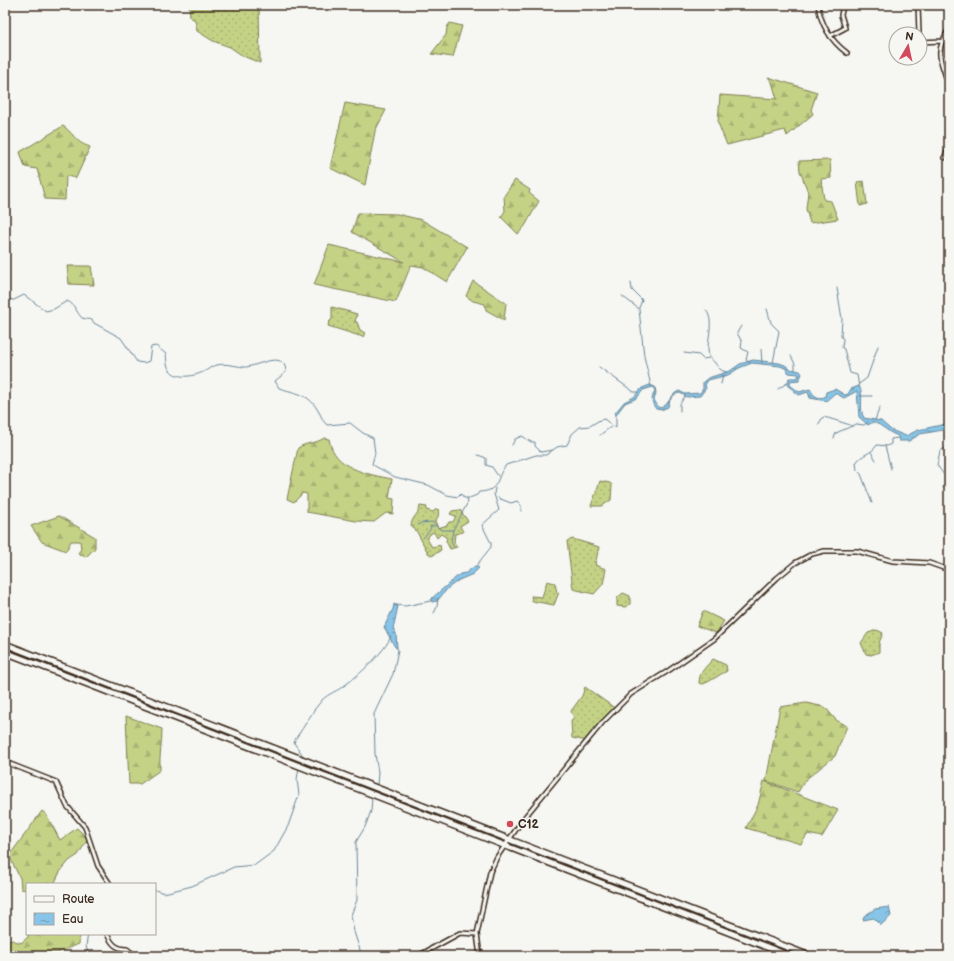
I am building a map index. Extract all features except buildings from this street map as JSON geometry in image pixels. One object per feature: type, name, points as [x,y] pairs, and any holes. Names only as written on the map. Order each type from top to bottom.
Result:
[{"type":"highway","points":[[5,644],[810,956]]},
{"type":"highway","points":[[5,652],[790,956]]},
{"type":"street","points":[[818,5],[819,15],[830,36],[847,53]]},
{"type":"street","points":[[830,36],[845,28],[841,15],[843,5]]},
{"type":"street","points":[[918,5],[918,26]]},
{"type":"street","points":[[949,29],[942,41],[940,51],[940,64],[948,84],[949,92]]},
{"type":"street","points":[[928,42],[942,41]]},
{"type":"street","points":[[949,104],[949,109]]},
{"type":"street","points":[[944,158],[949,148]]},
{"type":"street","points":[[480,956],[477,934],[490,872],[524,818],[590,738],[631,694],[668,671],[714,639],[777,578],[795,563],[818,552],[857,551],[893,561],[929,563],[949,570]]},
{"type":"street","points":[[5,762],[56,782],[67,806],[85,827],[98,866],[109,883]]},
{"type":"street","points":[[418,956],[460,933],[477,934]]},
{"type":"street","points":[[108,935],[112,944],[120,949],[127,949],[136,956]]},
{"type":"green space","points":[[189,5],[259,5],[260,63],[243,56],[230,47],[213,41],[197,31],[195,20],[190,17]]},
{"type":"green space","points":[[450,23],[462,26],[453,57],[431,54],[446,35],[447,27]]},
{"type":"green space","points":[[768,77],[817,92],[811,110],[813,114],[787,136],[785,130],[727,145],[718,123],[720,95],[777,99],[772,82]]},
{"type":"green space","points":[[345,103],[386,110],[375,131],[365,185],[330,168]]},
{"type":"green space","points":[[63,126],[77,140],[90,147],[76,178],[66,176],[65,200],[45,199],[37,169],[25,167],[20,152]]},
{"type":"green space","points":[[830,160],[831,178],[821,179],[824,200],[831,201],[838,219],[810,223],[806,209],[808,192],[800,171],[799,161]]},
{"type":"green space","points":[[515,180],[530,190],[529,193],[539,201],[525,226],[518,234],[501,217],[505,211],[504,196]]},
{"type":"green space","points":[[864,181],[867,204],[860,206],[857,182]]},
{"type":"green space","points":[[358,213],[397,214],[422,220],[467,247],[447,282],[423,267],[411,265],[396,302],[314,285],[329,245],[404,262],[352,232]]},
{"type":"green space","points":[[67,266],[91,266],[94,285],[69,284]]},
{"type":"green space","points":[[473,281],[506,303],[504,320],[486,310],[485,304],[473,301],[466,296]]},
{"type":"green space","points":[[332,307],[357,314],[355,322],[357,322],[360,330],[365,333],[363,337],[328,326],[332,319]]},
{"type":"green space","points":[[324,438],[329,439],[332,449],[337,457],[345,464],[362,472],[392,479],[389,498],[394,499],[393,514],[386,513],[374,522],[356,521],[307,512],[307,494],[303,493],[294,502],[287,499],[298,448]]},
{"type":"green space","points":[[600,481],[610,483],[612,485],[611,500],[602,506],[591,506]]},
{"type":"green space","points":[[420,506],[427,507],[426,510],[433,512],[436,509],[439,510],[438,517],[435,521],[438,528],[447,525],[449,522],[453,522],[456,516],[450,514],[452,511],[460,510],[468,521],[460,526],[463,532],[455,534],[454,542],[457,547],[450,549],[446,541],[447,538],[441,534],[437,538],[434,532],[430,534],[427,539],[432,547],[440,545],[441,550],[432,556],[428,553],[417,532],[411,525]]},
{"type":"green space","points":[[59,516],[95,537],[95,548],[86,557],[78,553],[81,549],[80,541],[71,541],[66,551],[42,542],[31,526]]},
{"type":"green space","points":[[573,539],[599,547],[595,565],[606,569],[603,584],[594,594],[573,589],[567,541]]},
{"type":"green space","points":[[547,581],[555,583],[557,593],[559,592],[554,605],[532,601],[531,596],[542,597]]},
{"type":"green space","points":[[623,593],[630,596],[630,604],[625,607],[617,606],[617,598]]},
{"type":"green space","points":[[703,611],[724,621],[716,633],[697,626]]},
{"type":"green space","points":[[877,630],[883,633],[879,643],[879,652],[871,655],[866,654],[861,643],[868,633]]},
{"type":"green space","points":[[713,659],[726,665],[727,671],[706,683],[699,683],[699,679],[705,667]]},
{"type":"green space","points":[[585,687],[616,709],[587,741],[572,738],[571,720],[574,718],[571,711],[582,696]]},
{"type":"green space","points":[[806,703],[825,707],[836,720],[847,726],[835,756],[805,780],[798,792],[766,781],[780,707]]},
{"type":"green space","points":[[126,716],[162,729],[160,770],[140,784],[129,784]]},
{"type":"green space","points":[[764,781],[838,810],[822,837],[808,834],[801,844],[746,828],[758,805]]},
{"type":"green space","points":[[42,811],[46,814],[60,840],[77,828],[88,839],[78,855],[69,861],[60,872],[54,883],[26,883],[26,890],[21,889],[20,878],[9,856]]},
{"type":"green space","points":[[28,935],[80,935],[79,944],[57,953],[43,953],[41,956],[5,956],[5,938],[21,943],[28,937]]},
{"type":"water","points":[[753,360],[779,363],[790,369],[800,371],[802,374],[799,380],[790,381],[790,385],[799,392],[810,389],[814,395],[822,398],[825,397],[826,392],[835,389],[845,395],[848,394],[851,389],[859,386],[861,390],[862,414],[864,418],[881,421],[891,430],[906,436],[918,430],[946,424],[949,424],[949,429],[920,434],[909,441],[899,441],[898,436],[880,425],[873,422],[868,425],[859,417],[857,391],[844,398],[835,393],[826,401],[810,398],[808,392],[799,395],[787,385],[789,378],[796,378],[799,376],[798,374],[789,373],[785,368],[780,366],[752,363],[739,368],[728,375],[708,380],[705,385],[706,388],[700,396],[687,397],[680,393],[675,394],[670,400],[668,407],[661,410],[656,409],[652,402],[655,391],[653,387],[643,390],[637,398],[625,403],[615,416],[615,413],[624,402],[634,397],[642,388],[650,385],[655,387],[656,393],[654,400],[659,408],[665,405],[673,395],[679,391],[685,394],[700,393],[703,389],[703,382],[708,378],[730,371],[740,364]]},
{"type":"water","points":[[475,566],[479,568],[473,574],[459,580],[448,588],[437,601],[432,602],[431,599],[460,574],[466,573]]},
{"type":"water","points":[[394,604],[398,606],[393,629],[396,633],[397,648],[384,627]]},
{"type":"water","points":[[889,907],[891,916],[881,925],[874,918],[863,920],[864,916],[875,909]]},
{"type":"waterway","points":[[631,283],[632,290],[642,300],[639,308]]},
{"type":"waterway","points":[[837,288],[842,319],[842,348],[844,349],[850,373],[857,375],[859,387]]},
{"type":"waterway","points":[[5,299],[14,300],[24,295],[46,311],[54,309],[67,301],[70,302],[82,318],[92,320],[94,323],[121,338],[137,362],[144,363],[149,361],[151,347],[156,346],[166,354],[167,365],[171,371],[179,376],[194,375],[220,364],[249,367],[269,361],[281,361],[286,372],[275,381],[279,388],[300,394],[309,400],[327,425],[350,423],[363,433],[373,438],[375,453],[373,465],[395,477],[428,485],[447,495],[458,497],[461,494],[464,498],[468,498]]},
{"type":"waterway","points":[[622,296],[639,309],[644,356],[651,386]]},
{"type":"waterway","points":[[767,309],[771,323],[779,331],[773,363]]},
{"type":"waterway","points":[[706,310],[710,321],[708,344],[709,356],[720,369],[727,372]]},
{"type":"waterway","points":[[741,326],[737,333],[742,342],[741,348],[748,352],[746,360],[750,363]]},
{"type":"waterway","points":[[859,384],[867,378],[878,346]]},
{"type":"waterway","points":[[761,349],[762,363]]},
{"type":"waterway","points":[[684,353],[699,355],[703,359],[709,358]]},
{"type":"waterway","points":[[947,353],[949,390]]},
{"type":"waterway","points":[[791,356],[795,364],[795,370]]},
{"type":"waterway","points":[[599,367],[634,392],[638,392]]},
{"type":"waterway","points":[[721,384],[723,375]]},
{"type":"waterway","points":[[778,389],[787,383]]},
{"type":"waterway","points":[[680,411],[680,404],[685,396]]},
{"type":"waterway","points":[[860,396],[872,396]]},
{"type":"waterway","points":[[875,420],[880,407]]},
{"type":"waterway","points":[[418,525],[421,523],[432,522],[441,530],[453,530],[468,502],[467,499],[477,495],[479,492],[491,489],[497,483],[506,465],[536,455],[546,455],[557,447],[567,445],[572,434],[580,427],[590,426],[604,419],[616,428],[616,415]]},
{"type":"waterway","points":[[818,425],[823,417],[853,426],[856,424],[864,425],[868,422]]},
{"type":"waterway","points":[[600,435],[612,426]]},
{"type":"waterway","points":[[834,438],[836,433],[852,426]]},
{"type":"waterway","points":[[512,445],[515,439],[522,436],[531,442],[535,442],[535,446],[541,452],[552,450]]},
{"type":"waterway","points":[[872,503],[861,474],[857,470],[856,463],[877,445],[887,446],[891,444],[891,439],[898,438]]},
{"type":"waterway","points":[[885,446],[891,469]]},
{"type":"waterway","points":[[949,446],[940,451],[937,465],[949,482]]},
{"type":"waterway","points":[[871,452],[876,460]]},
{"type":"waterway","points":[[478,455],[486,458],[486,465],[492,467],[498,476]]},
{"type":"waterway","points":[[943,488],[947,481]]},
{"type":"waterway","points":[[476,566],[491,547],[491,543],[482,525],[499,510],[494,494],[495,488]]},
{"type":"waterway","points":[[498,498],[511,503],[517,501],[521,505],[521,511]]},
{"type":"waterway","points":[[423,538],[430,530],[431,526],[435,526]]},
{"type":"waterway","points":[[453,530],[451,542],[454,547]]},
{"type":"waterway","points":[[434,613],[437,607],[438,598]]},
{"type":"waterway","points":[[396,605],[405,606],[431,601]]},
{"type":"waterway","points":[[304,757],[294,743],[315,709],[322,700],[351,681],[371,663],[384,649],[391,636]]},
{"type":"waterway","points":[[377,786],[378,772],[375,754],[374,714],[393,674],[398,650],[397,648]]},
{"type":"waterway","points":[[156,890],[164,893],[192,886],[234,867],[255,865],[274,851],[288,826],[299,795],[297,779],[299,768]]},
{"type":"waterway","points":[[362,956],[354,932],[351,915],[357,900],[356,842],[365,827],[371,811],[372,797]]},
{"type":"waterway","points":[[88,935],[86,946],[89,956]]},
{"type":"place","name":"C12","points":[[510,824]]}]
